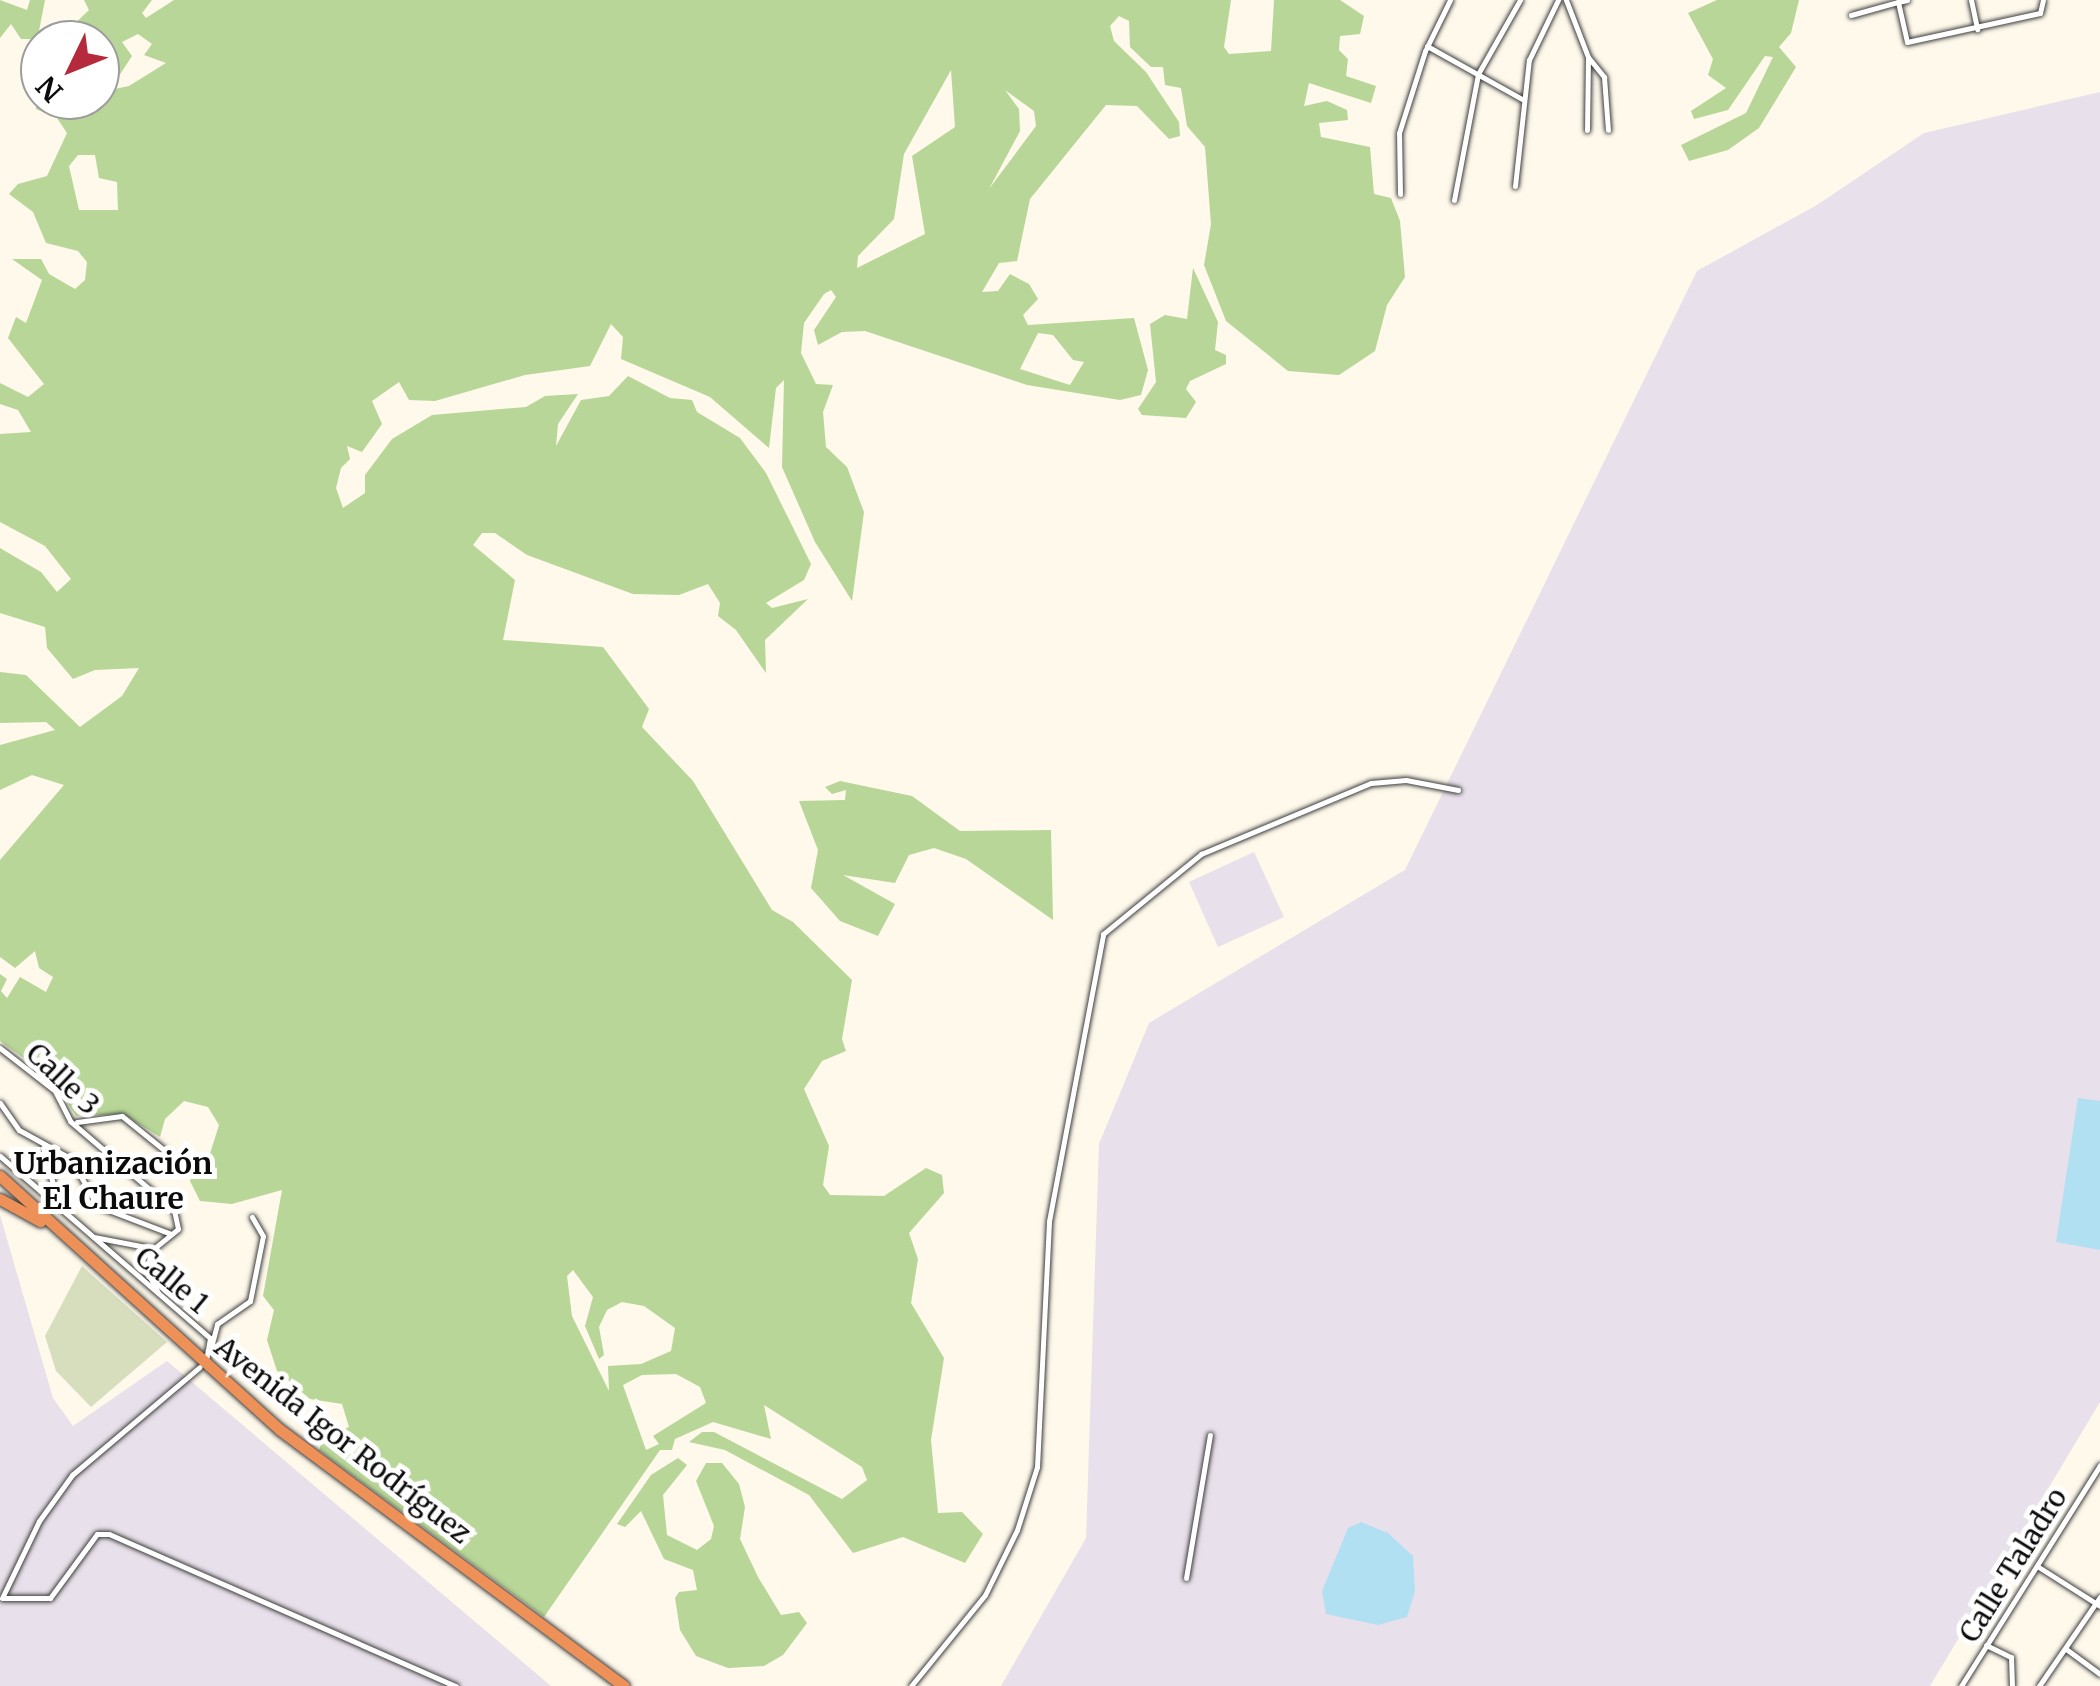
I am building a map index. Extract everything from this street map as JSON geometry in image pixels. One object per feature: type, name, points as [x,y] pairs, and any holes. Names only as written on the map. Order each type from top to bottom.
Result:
[{"type":"highway","name":"Avenida Igor Rodríguez","points":[[0,1176],[189,1349],[206,1358],[281,1438],[613,1686]]},
{"type":"highway","name":"Avenida Igor Rodríguez","points":[[0,1199],[32,1214],[206,1358],[294,1440],[624,1686]]},
{"type":"street","points":[[1400,194],[1399,132],[1427,46],[1450,0]]},
{"type":"street","points":[[1454,200],[1478,74],[1520,0]]},
{"type":"street","points":[[1515,186],[1529,60],[1558,0]]},
{"type":"street","points":[[1566,0],[1588,57],[1604,77],[1608,130]]},
{"type":"street","points":[[1850,15],[1907,0]]},
{"type":"street","points":[[1971,0],[1977,29]]},
{"type":"street","points":[[1898,2],[1907,42],[2040,13],[2043,0]]},
{"type":"street","points":[[1427,46],[1522,100]]},
{"type":"street","points":[[1587,130],[1588,57]]},
{"type":"street","points":[[911,1686],[985,1595],[1017,1530],[1036,1467],[1044,1408],[1049,1222],[1104,934],[1201,854],[1371,782],[1396,779],[1458,790]]},
{"type":"street","name":"Calle 3","points":[[0,1048],[55,1091],[77,1122],[181,1223],[171,1234]]},
{"type":"street","points":[[0,1103],[19,1130],[43,1148],[70,1158],[98,1206],[171,1234],[154,1248],[148,1274],[158,1294]]},
{"type":"street","points":[[77,1122],[122,1116],[185,1166]]},
{"type":"street","points":[[43,1148],[66,1212]]},
{"type":"street","name":"Calle 1","points":[[0,1156],[210,1338],[206,1358]]},
{"type":"street","points":[[252,1217],[263,1236],[250,1301],[217,1324],[206,1358],[72,1476],[38,1521],[1,1599],[50,1598],[98,1534],[109,1534],[456,1686]]},
{"type":"street","points":[[90,1236],[154,1248]]},
{"type":"street","points":[[1186,1578],[1210,1436]]},
{"type":"street","name":"Calle Taladro","points":[[1961,1686],[2100,1465]]},
{"type":"street","points":[[2037,1566],[2099,1602],[2038,1686]]},
{"type":"street","points":[[1986,1645],[2011,1657],[2012,1686]]},
{"type":"street","points":[[2065,1648],[2100,1674]]},
{"type":"shaded area","points":[[2100,92],[2100,1402],[1930,1686],[1001,1686],[1086,1538],[1099,1144],[1149,1023],[1405,870],[1697,271],[1817,205],[1924,133]]},
{"type":"shaded area","points":[[1254,852],[1284,917],[1218,947],[1189,882]]},
{"type":"shaded area","points":[[0,1215],[53,1398],[73,1426],[167,1361],[551,1686],[0,1686]]},
{"type":"green space","points":[[0,0],[27,10],[30,0],[45,0],[41,20],[20,20],[20,38],[11,24],[0,38]]},
{"type":"green space","points":[[84,0],[152,0],[142,13],[146,18],[174,0],[1231,0],[1224,47],[1229,54],[1271,51],[1274,0],[1340,0],[1364,16],[1360,34],[1340,36],[1339,50],[1348,59],[1346,76],[1376,86],[1371,103],[1309,83],[1304,106],[1327,101],[1347,110],[1348,120],[1319,123],[1321,137],[1370,147],[1374,194],[1391,198],[1400,221],[1405,277],[1387,305],[1375,351],[1339,375],[1288,371],[1226,321],[1204,265],[1211,224],[1205,147],[1187,126],[1181,88],[1165,85],[1163,67],[1151,67],[1130,47],[1129,21],[1119,16],[1110,26],[1114,41],[1146,72],[1179,122],[1180,136],[1169,139],[1137,106],[1106,105],[1030,199],[1017,261],[999,263],[982,292],[998,291],[1010,274],[1029,284],[1038,299],[1023,315],[1028,325],[1134,318],[1148,370],[1141,395],[1120,400],[1027,385],[865,331],[842,332],[818,345],[814,330],[836,297],[831,290],[824,294],[804,323],[801,353],[816,384],[833,385],[823,412],[826,447],[847,467],[864,512],[852,601],[815,542],[782,467],[784,380],[776,388],[769,448],[710,397],[621,359],[623,337],[611,324],[590,366],[525,375],[435,401],[409,400],[399,382],[372,401],[382,424],[362,452],[347,446],[350,459],[341,468],[336,488],[343,508],[365,493],[365,475],[392,439],[432,415],[526,407],[545,396],[578,394],[558,424],[556,446],[581,400],[609,396],[628,376],[670,398],[692,400],[697,412],[740,438],[766,473],[811,564],[804,580],[766,603],[772,608],[808,599],[765,640],[766,673],[736,630],[718,616],[720,603],[708,584],[679,595],[633,594],[527,555],[495,533],[482,533],[473,545],[515,580],[503,640],[603,647],[649,709],[642,727],[693,781],[772,910],[793,922],[852,980],[842,1039],[846,1051],[822,1061],[804,1089],[829,1146],[823,1185],[830,1195],[884,1196],[926,1168],[942,1175],[944,1193],[909,1233],[918,1259],[911,1303],[944,1358],[931,1440],[938,1513],[962,1512],[983,1534],[965,1563],[903,1537],[853,1553],[809,1495],[725,1450],[689,1442],[702,1432],[714,1432],[842,1499],[867,1480],[862,1467],[764,1405],[771,1439],[713,1422],[675,1439],[672,1450],[660,1450],[544,1617],[319,1450],[324,1435],[349,1427],[342,1404],[310,1399],[277,1371],[267,1340],[274,1310],[263,1296],[282,1190],[232,1204],[200,1201],[190,1181],[194,1168],[208,1160],[219,1125],[208,1107],[184,1101],[165,1119],[160,1137],[123,1114],[76,1116],[51,1078],[0,1041],[0,974],[7,979],[1,991],[7,998],[20,977],[46,992],[53,977],[39,968],[35,951],[15,968],[0,957],[0,860],[64,785],[32,775],[0,790],[0,745],[55,730],[46,722],[0,723],[0,672],[26,675],[80,727],[122,696],[139,668],[95,670],[73,679],[47,648],[45,627],[0,613],[0,548],[41,572],[57,592],[71,579],[45,546],[0,522],[0,434],[31,432],[18,410],[0,404],[0,383],[28,397],[44,384],[8,338],[16,317],[26,323],[42,280],[12,259],[41,259],[49,274],[75,289],[85,280],[87,262],[78,251],[46,243],[33,212],[9,194],[18,184],[47,176],[67,133],[58,120],[120,120],[120,88],[166,63],[144,55],[152,44],[138,34],[122,42],[132,56],[120,74],[120,20],[79,20],[89,10]],"holes":[[[951,70],[955,127],[912,156],[925,234],[857,268],[858,256],[894,219],[904,154]],[[1005,90],[1034,111],[1036,126],[989,189],[1020,131],[1019,109]],[[78,155],[95,155],[99,178],[117,182],[118,210],[79,210],[69,166]],[[1038,333],[1053,335],[1073,360],[1084,362],[1070,385],[1020,369]],[[573,1270],[593,1297],[585,1326],[599,1359],[604,1355],[599,1327],[607,1310],[622,1302],[644,1306],[675,1328],[671,1351],[641,1364],[608,1366],[609,1391],[572,1316],[567,1276]],[[676,1374],[700,1387],[706,1403],[653,1436],[659,1444],[646,1450],[623,1385],[642,1375]]]},
{"type":"green space","points":[[1717,0],[1799,0],[1791,33],[1779,47],[1796,67],[1759,128],[1728,150],[1689,161],[1681,145],[1746,113],[1773,57],[1765,56],[1728,110],[1694,119],[1691,111],[1726,88],[1708,75],[1713,59],[1688,13]]},
{"type":"green space","points":[[1193,268],[1218,322],[1215,350],[1226,355],[1226,364],[1190,381],[1186,389],[1196,402],[1186,418],[1142,415],[1138,409],[1156,382],[1150,324],[1165,315],[1187,319]]},
{"type":"green space","points":[[840,781],[912,796],[960,831],[1051,830],[1053,920],[966,859],[934,848],[909,855],[895,883],[843,875],[895,904],[878,936],[840,921],[811,888],[818,850],[799,801],[845,800],[846,790],[832,794],[825,787]]},
{"type":"green space","points":[[82,1266],[167,1342],[91,1407],[56,1371],[45,1336]]},
{"type":"green space","points":[[678,1458],[687,1465],[663,1495],[667,1535],[697,1550],[711,1539],[714,1526],[696,1481],[706,1463],[722,1463],[739,1484],[745,1507],[740,1539],[758,1577],[781,1615],[799,1612],[807,1623],[783,1655],[764,1666],[728,1668],[696,1656],[680,1630],[675,1598],[679,1592],[697,1590],[693,1570],[664,1559],[641,1511],[625,1527],[617,1524],[651,1475]]},
{"type":"water","points":[[2078,1098],[2100,1101],[2100,1250],[2056,1242]]},
{"type":"water","points":[[1361,1522],[1388,1533],[1413,1556],[1415,1591],[1407,1617],[1378,1625],[1326,1614],[1322,1591],[1348,1528]]},
{"type":"district","name":"Urbanización El Chaure","points":[[113,1180]]}]
